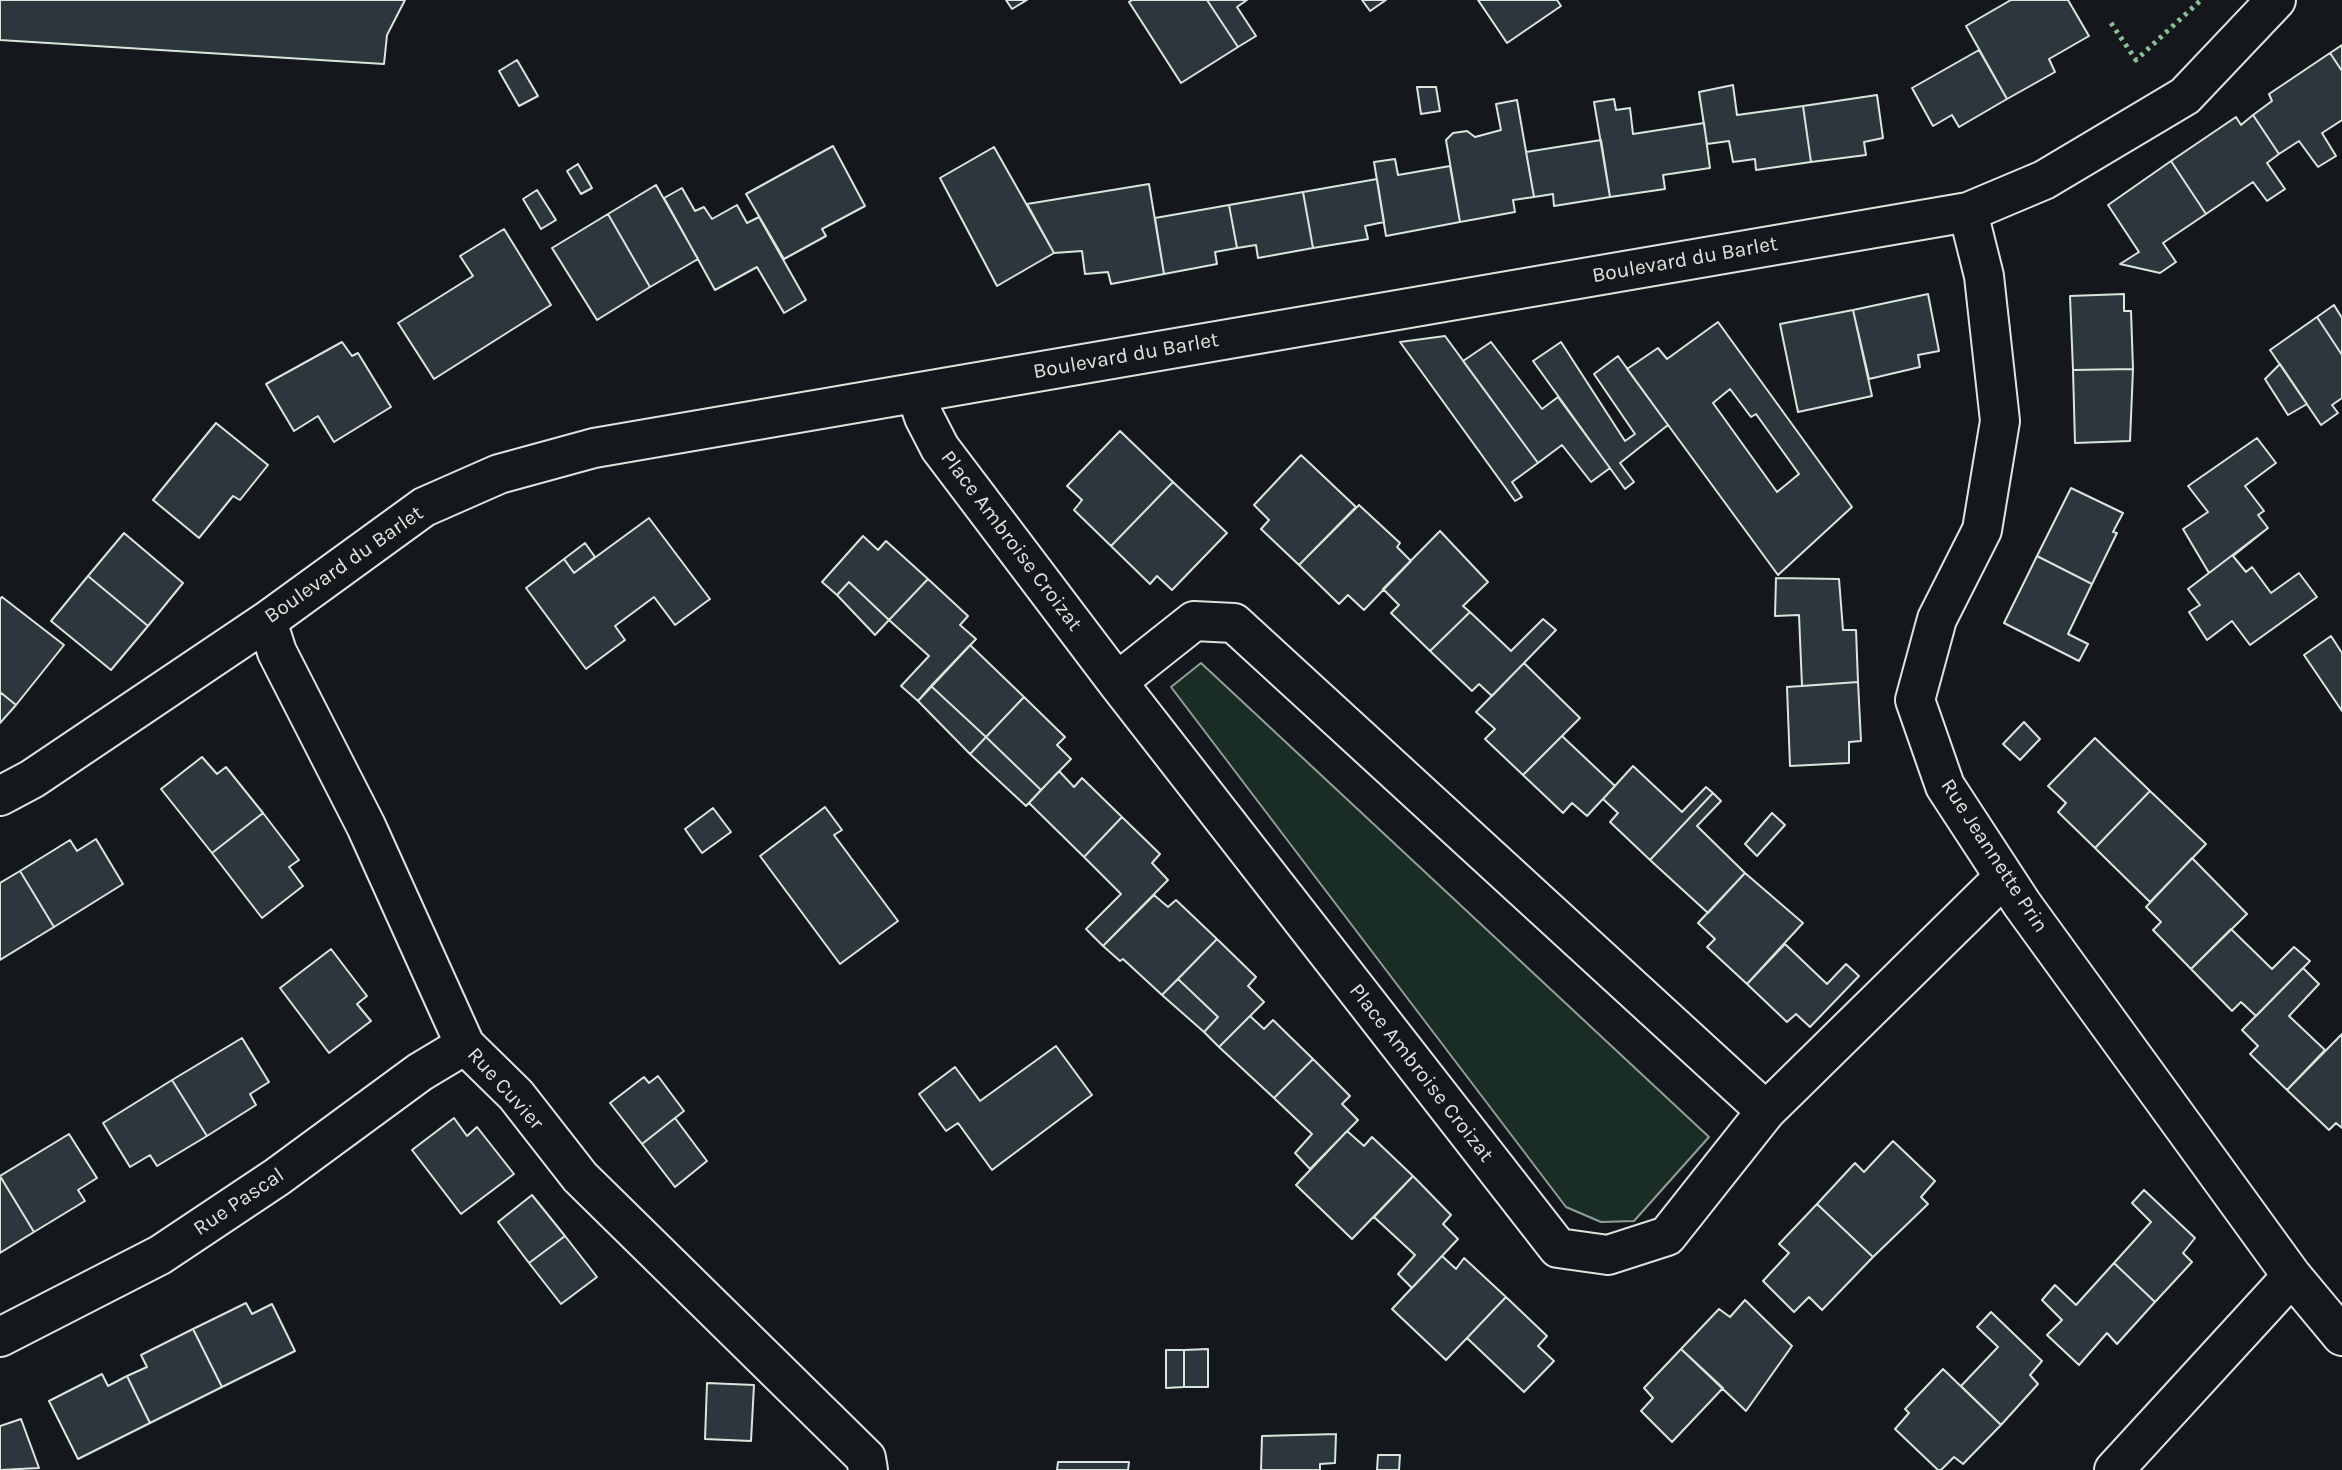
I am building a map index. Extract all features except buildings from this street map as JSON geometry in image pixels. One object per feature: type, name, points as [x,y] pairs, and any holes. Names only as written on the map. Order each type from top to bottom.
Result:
[{"type":"street","name":"Boulevard du Barlet","points":[[0,796],[32,779],[267,621],[424,507],[499,474],[594,448],[1968,212],[2044,180],[2185,96],[2276,0]]},
{"type":"street","name":"Rue Jeannette Prin","points":[[1968,212],[1984,276],[2000,421],[1982,530],[1937,619],[1915,700],[1945,786],[2022,904],[2292,1276],[2342,1336]]},
{"type":"street","name":"Place Ambroise Croizat","points":[[916,393],[940,448],[1117,682],[1558,1248],[1608,1255],[1667,1236],[1766,1111],[2004,877]]},
{"type":"street","name":"Rue Cuvier","points":[[267,621],[278,652],[366,826],[465,1045],[516,1095],[580,1177],[866,1458],[868,1470]]},
{"type":"street","points":[[1117,682],[1194,621],[1234,623],[1766,1111]]},
{"type":"street","name":"Rue Pascal","points":[[0,1337],[160,1255],[278,1177],[420,1072],[465,1045]]},
{"type":"street","points":[[2114,1470],[2292,1276]]},
{"type":"green space","points":[[1201,663],[1709,1137],[1634,1221],[1601,1222],[1566,1207],[1171,687]]},
{"type":"hedge","points":[[2111,23],[2136,60],[2201,0]]}]
